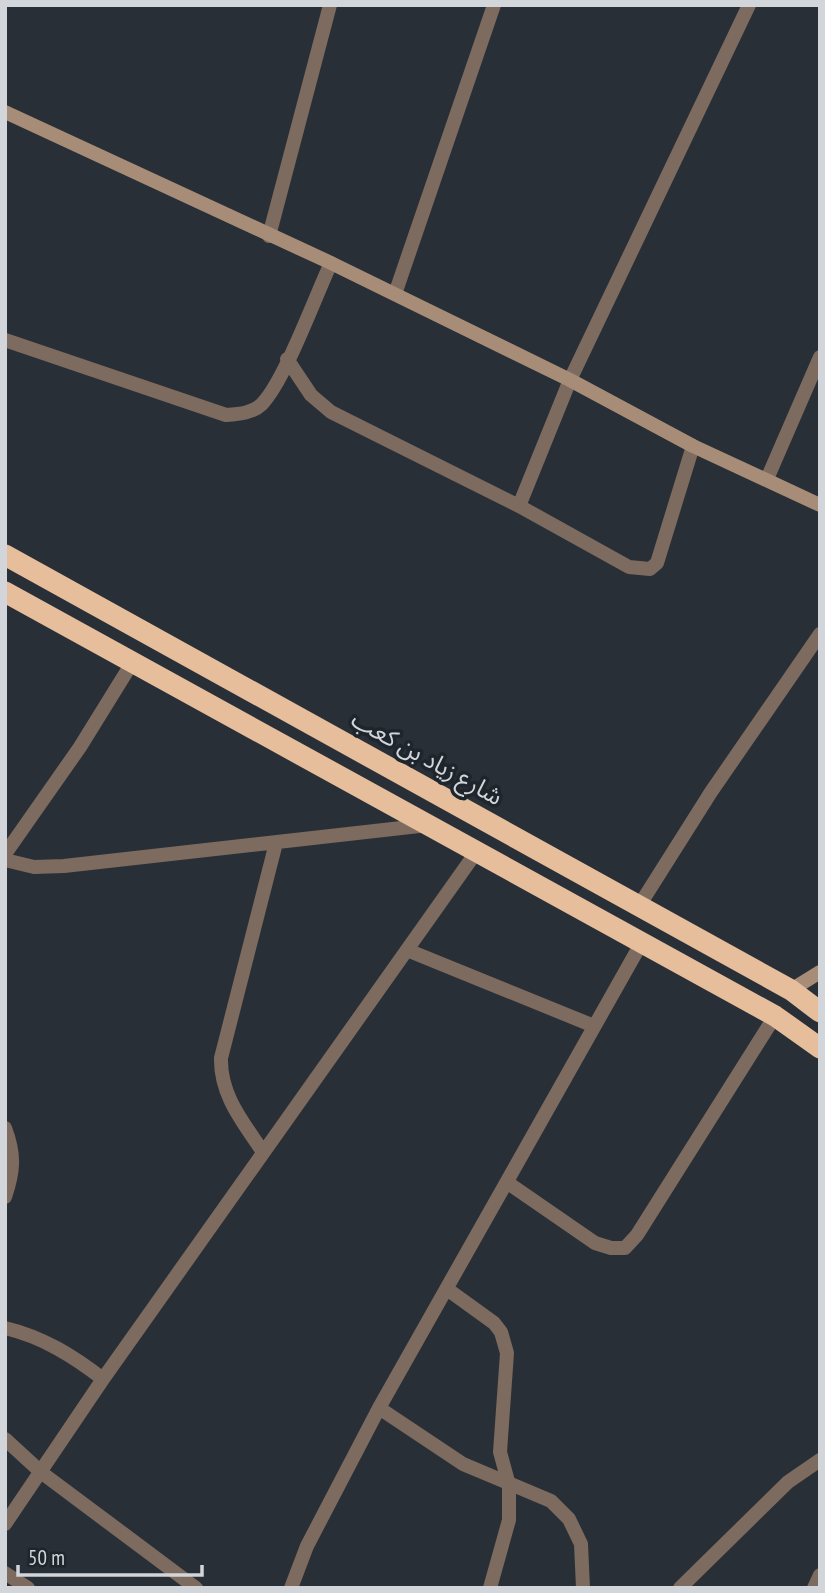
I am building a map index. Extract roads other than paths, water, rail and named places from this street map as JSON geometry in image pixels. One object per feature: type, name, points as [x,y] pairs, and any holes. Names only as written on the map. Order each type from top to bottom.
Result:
[{"type":"highway","name":"شارع زياد بن كعب","points":[[5,555],[791,990],[819,1011]]},
{"type":"highway","points":[[5,592],[775,1016],[820,1048]]},
{"type":"highway","points":[[802,1035],[819,1011]]},
{"type":"street","points":[[268,236],[330,5]]},
{"type":"street","points":[[395,294],[494,5]]},
{"type":"street","points":[[519,506],[570,380],[749,5]]},
{"type":"street","points":[[5,112],[331,263],[570,380],[693,446],[820,505]]},
{"type":"street","points":[[5,340],[226,415],[242,414],[260,406],[274,387],[331,263]]},
{"type":"street","points":[[767,479],[820,358]]},
{"type":"street","points":[[287,359],[311,395],[331,412],[519,506],[629,567],[650,569],[661,555],[693,446]]},
{"type":"street","points":[[639,906],[711,792],[820,634]]},
{"type":"street","points":[[5,854],[80,747],[132,663]]},
{"type":"street","points":[[5,860],[34,867],[64,866],[430,825]]},
{"type":"street","points":[[263,1152],[229,1100],[221,1073],[224,1046],[276,843]]},
{"type":"street","points":[[5,1524],[103,1379],[478,851]]},
{"type":"street","points":[[291,1588],[307,1546],[379,1408],[642,942]]},
{"type":"street","points":[[407,950],[594,1026]]},
{"type":"street","points":[[791,990],[820,972]]},
{"type":"street","points":[[508,1183],[595,1242],[611,1248],[625,1248],[637,1235],[775,1016]]},
{"type":"street","points":[[5,1128],[12,1146],[14,1166],[5,1197]]},
{"type":"street","points":[[447,1289],[494,1323],[505,1343],[506,1368],[500,1452],[509,1485],[509,1520],[490,1588]]},
{"type":"street","points":[[5,1328],[39,1339],[72,1355],[103,1379]]},
{"type":"street","points":[[379,1408],[463,1464],[551,1501],[569,1519],[581,1544],[583,1588]]},
{"type":"street","points":[[5,1439],[42,1473],[196,1588]]},
{"type":"street","points":[[680,1588],[788,1482],[820,1460]]},
{"type":"street","points":[[5,1573],[28,1588]]},
{"type":"street","points":[[814,1588],[820,1575]]}]
